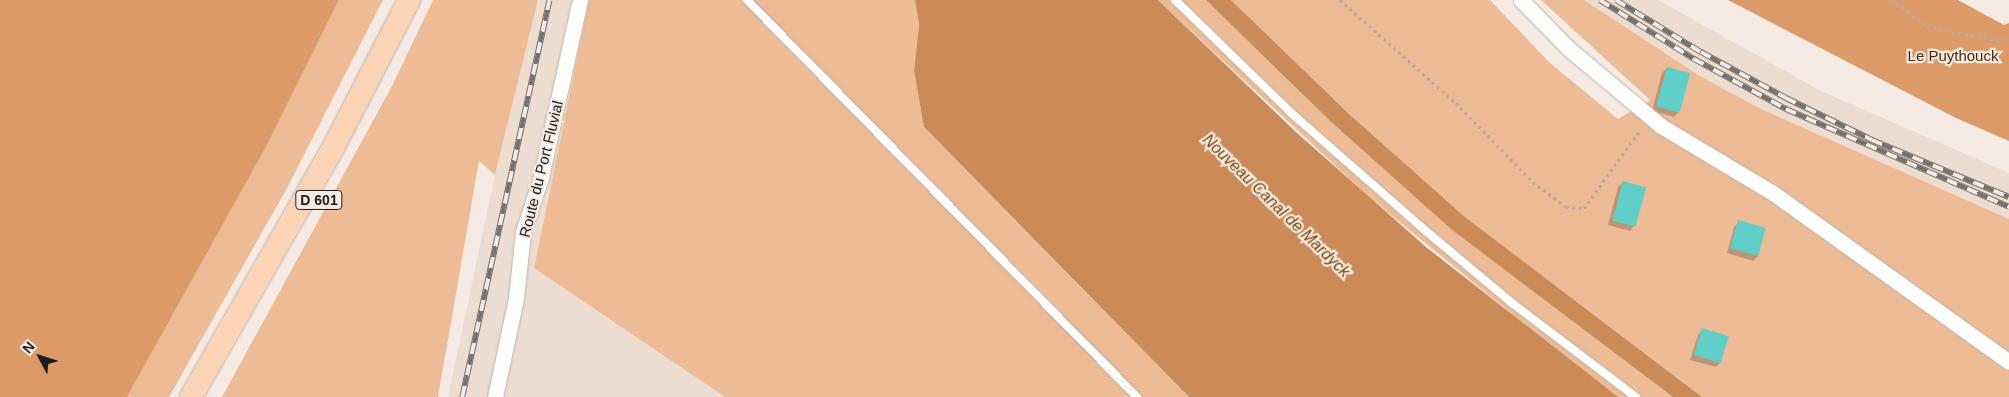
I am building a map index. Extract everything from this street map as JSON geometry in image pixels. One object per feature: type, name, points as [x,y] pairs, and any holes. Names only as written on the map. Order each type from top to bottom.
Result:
[{"type":"main road","name":"D 601","points":[[191,397],[327,158],[409,0]]},
{"type":"main road","name":"D 601","points":[[209,397],[322,194],[423,0]]},
{"type":"street","name":"Route du Port Fluvial","points":[[495,397],[516,298],[523,232],[541,177],[580,0]]},
{"type":"street","points":[[1521,0],[1568,49],[1649,116],[1799,210],[2009,362]]},
{"type":"lane","points":[[747,0],[1137,397]]},
{"type":"lane","points":[[1175,0],[1291,113],[1421,228],[1512,303],[1636,397]]},
{"type":"path","points":[[1340,0],[1456,103],[1533,182],[1566,206],[1584,208],[1649,116]]},
{"type":"path","points":[[1891,0],[1927,26],[1996,40],[2009,39]]},
{"type":"shaded area","points":[[339,0],[383,0],[286,190],[169,397],[127,397],[266,147]]},
{"type":"shaded area","points":[[433,0],[538,0],[495,175],[479,161],[438,397],[222,397],[392,86]]},
{"type":"shaded area","points":[[538,0],[589,0],[534,268],[725,397],[448,397],[495,175]]},
{"type":"shaded area","points":[[589,0],[915,0],[919,25],[914,71],[924,127],[1189,397],[725,397],[534,268]]},
{"type":"shaded area","points":[[1158,0],[1206,0],[1329,120],[1451,228],[1673,397],[1618,397],[1551,346],[1368,196]]},
{"type":"shaded area","points":[[1231,0],[1490,0],[1550,63],[1618,119],[1650,100],[1541,0],[1584,0],[1700,76],[1759,108],[2009,219],[2009,397],[1702,397],[1465,217],[1348,113]]},
{"type":"shaded area","points":[[1584,0],[1658,0],[1821,91],[2009,173],[2009,219],[1759,108],[1700,76]]},
{"type":"green space","points":[[0,0],[339,0],[266,147],[127,397],[0,397]]},
{"type":"green space","name":"Le Puythouck","points":[[1728,0],[1958,0],[2004,25],[2009,23],[2009,141],[1956,118]]},
{"type":"water","name":"Nouveau Canal de Mardyck","points":[[915,0],[1158,0],[1297,133],[1426,247],[1618,397],[1189,397],[924,127],[914,71],[919,25]]},
{"type":"water","points":[[1206,0],[1231,0],[1348,113],[1465,217],[1702,397],[1673,397],[1451,229],[1329,120]]},
{"type":"building","points":[[1667,67],[1690,73],[1680,113],[1656,107]]},
{"type":"building","points":[[1623,181],[1646,187],[1636,227],[1612,221]]},
{"type":"building","points":[[1738,220],[1766,228],[1758,256],[1730,248]]},
{"type":"building","points":[[1702,328],[1729,336],[1721,363],[1694,355]]},
{"type":"railway","points":[[462,397],[549,0]]},
{"type":"railway","points":[[1600,0],[1694,59],[1786,109],[2009,207]]},
{"type":"railway","points":[[1616,0],[1701,52],[1786,98],[1872,140],[2009,197]]}]
